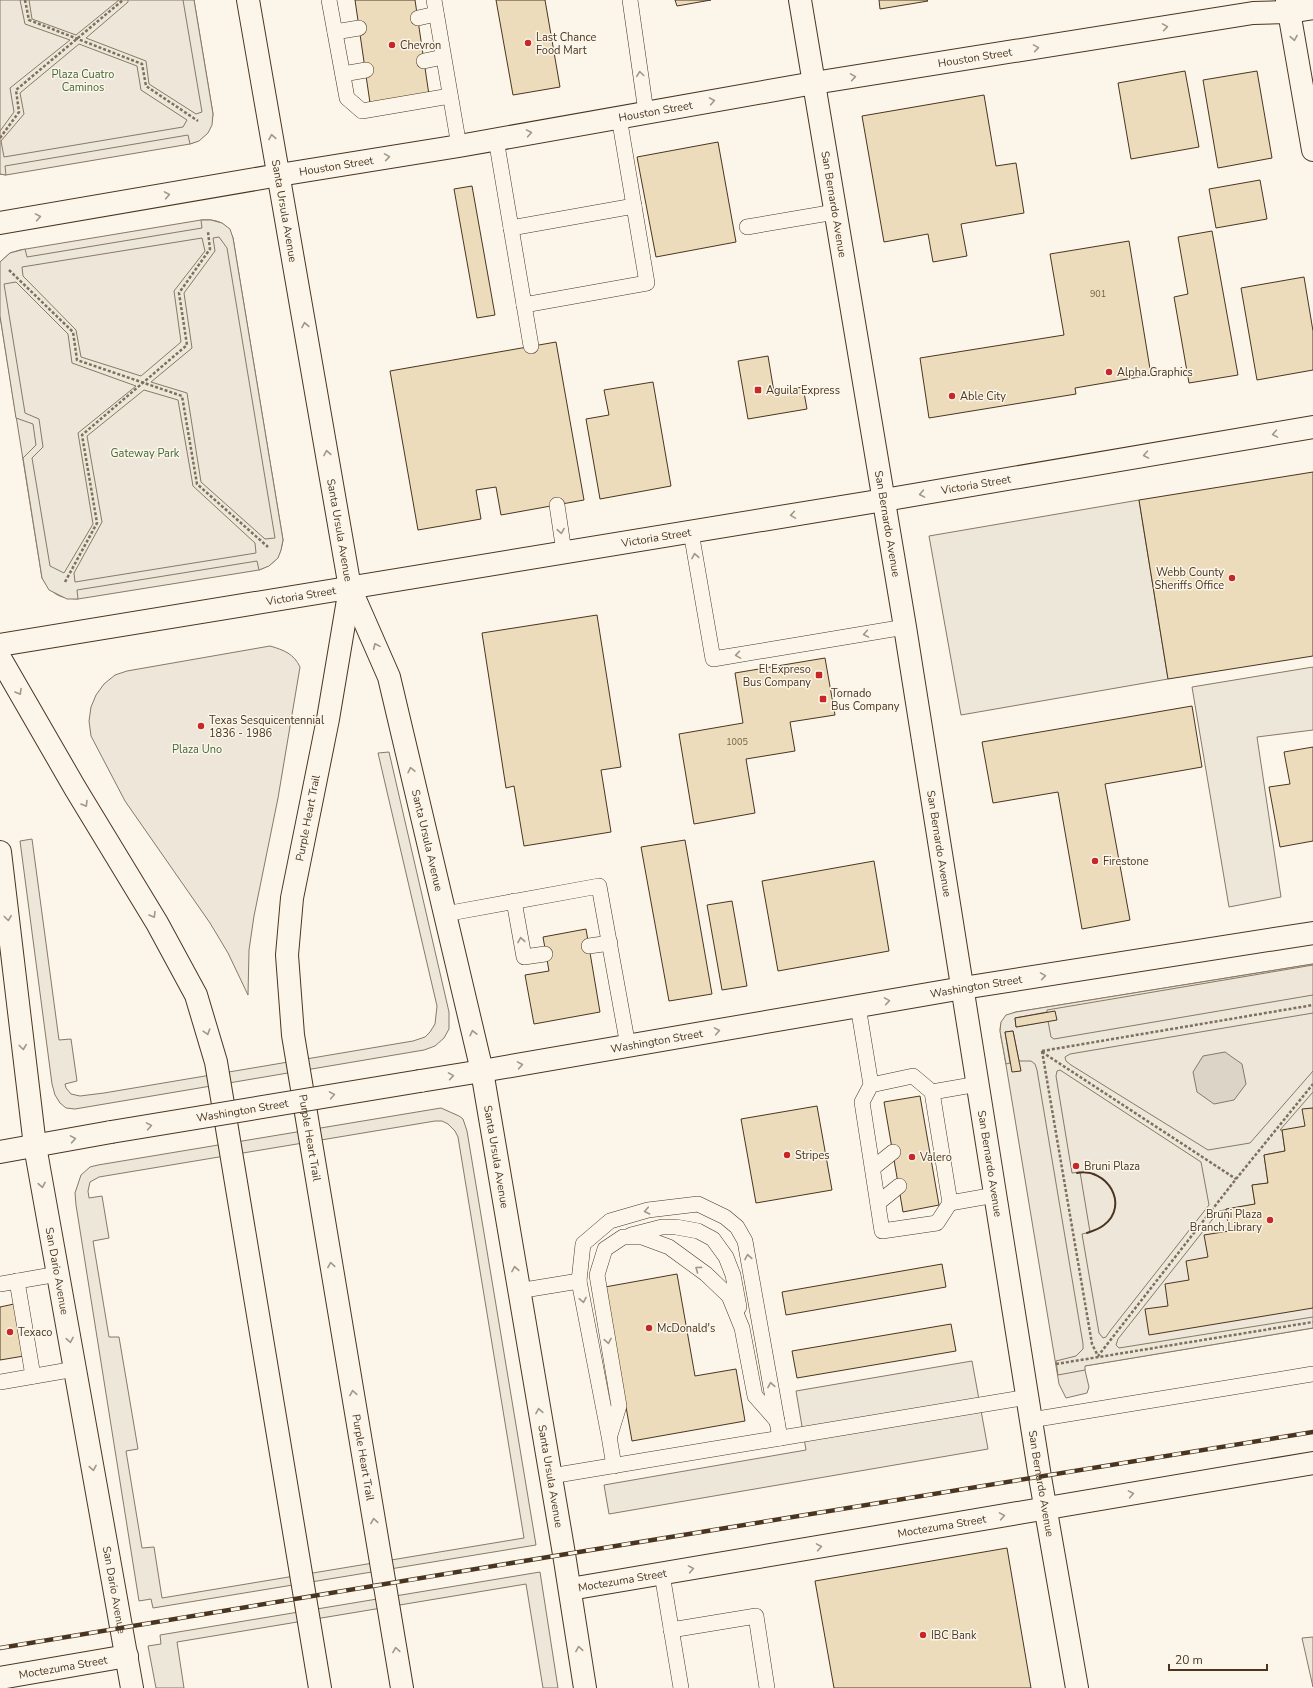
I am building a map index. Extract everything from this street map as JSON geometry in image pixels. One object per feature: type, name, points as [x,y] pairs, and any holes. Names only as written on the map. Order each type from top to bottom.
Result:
[{"type":"main road","name":"Santa Ursula Avenue","points":[[248,0],[350,588],[389,677],[482,1071],[518,1291],[570,1589],[585,1688]]},
{"type":"main road","name":"San Bernardo Avenue","points":[[800,0],[905,627],[1031,1420],[1077,1688]]},
{"type":"main road","name":"Houston Street","points":[[0,223],[459,146],[814,83],[1288,6],[1313,8]]},
{"type":"main road","points":[[1288,6],[1313,150]]},
{"type":"main road","name":"Victoria Street","points":[[0,645],[884,500],[1313,427]]},
{"type":"main road","name":"Purple Heart Trail","points":[[350,588],[328,719],[292,898],[287,955],[293,1035],[402,1688]]},
{"type":"main road","points":[[0,658],[75,788],[157,923],[196,995],[216,1062],[320,1688]]},
{"type":"main road","name":"San Dario Avenue","points":[[0,852],[35,1146],[132,1688]]},
{"type":"main road","name":"Washington Street","points":[[0,1152],[110,1132],[482,1071],[963,988],[1313,933]]},
{"type":"main road","name":"Moctezuma Street","points":[[570,1589],[1313,1463]]},
{"type":"main road","name":"Moctezuma Street","points":[[0,1678],[127,1656]]},
{"type":"lane","points":[[329,0],[347,98],[362,111],[450,96]]},
{"type":"lane","points":[[630,0],[646,112]]},
{"type":"lane","points":[[418,18],[435,7],[459,146]]},
{"type":"lane","points":[[335,32],[359,28]]},
{"type":"lane","points":[[424,61],[444,57]]},
{"type":"lane","points":[[343,74],[366,70]]},
{"type":"lane","points":[[524,305],[647,284],[619,117]]},
{"type":"lane","points":[[496,139],[531,346]]},
{"type":"lane","points":[[510,228],[634,206]]},
{"type":"lane","points":[[747,227],[835,212]]},
{"type":"lane","points":[[557,505],[564,552]]},
{"type":"lane","points":[[691,532],[713,659],[905,627]]},
{"type":"lane","points":[[444,914],[599,886],[628,1046]]},
{"type":"lane","points":[[514,901],[524,957],[546,954]]},
{"type":"lane","points":[[589,946],[610,943]]},
{"type":"lane","points":[[858,1006],[871,1085],[862,1102],[882,1231],[937,1223],[950,1203],[996,1195]]},
{"type":"lane","points":[[871,1085],[913,1076],[932,1092],[978,1084]]},
{"type":"lane","points":[[932,1092],[930,1119],[937,1157],[950,1203]]},
{"type":"lane","points":[[873,1168],[893,1152]]},
{"type":"lane","points":[[878,1203],[899,1186]]},
{"type":"lane","points":[[614,1466],[579,1281],[583,1244],[610,1221],[648,1210],[698,1204],[725,1217],[737,1226],[745,1241],[780,1438]]},
{"type":"lane","points":[[609,1436],[619,1406],[597,1274],[605,1249],[623,1237],[662,1227],[676,1227],[698,1231],[713,1239],[726,1257],[734,1275],[755,1396],[777,1422]]},
{"type":"lane","points":[[623,1237],[642,1237],[669,1247],[706,1274],[729,1296],[742,1328]]},
{"type":"lane","points":[[0,1284],[58,1274]]},
{"type":"lane","points":[[17,1281],[34,1376]]},
{"type":"lane","points":[[518,1291],[579,1281]]},
{"type":"lane","points":[[0,1382],[75,1369]]},
{"type":"lane","points":[[1031,1420],[1313,1374]]},
{"type":"lane","points":[[551,1476],[1028,1397]]},
{"type":"lane","points":[[662,1574],[681,1688]]},
{"type":"lane","points":[[671,1630],[756,1616],[767,1688]]},
{"type":"path","points":[[25,0],[29,20],[142,64],[146,86],[198,121]]},
{"type":"path","points":[[0,138],[19,112],[16,90],[123,0]]},
{"type":"path","points":[[65,582],[97,523],[82,435],[187,345],[179,293],[210,249],[208,232]]},
{"type":"path","points":[[9,270],[73,332],[77,360],[182,396],[197,484],[268,547]]},
{"type":"path","points":[[1042,1051],[1313,1004]]},
{"type":"path","points":[[1042,1051],[1092,1344],[1098,1356],[1236,1179],[1313,1084]]},
{"type":"path","points":[[1042,1051],[1236,1179]]},
{"type":"path","points":[[1056,1364],[1313,1322]]},
{"type":"green space","name":"Plaza Cuatro Caminos","points":[[0,0],[194,0],[213,114],[209,130],[200,140],[190,144],[6,175],[0,174]]},
{"type":"green space","name":"Gateway Park","points":[[201,220],[212,220],[221,223],[228,228],[233,238],[283,540],[279,556],[270,565],[259,570],[78,599],[65,598],[53,592],[42,578],[0,316],[0,262],[10,253],[20,250]]},
{"type":"green space","name":"Plaza Uno","points":[[270,646],[288,653],[295,659],[300,667],[278,798],[254,916],[249,950],[248,995],[228,953],[210,923],[125,801],[91,736],[89,721],[91,707],[96,695],[104,684],[115,675],[127,671]]},
{"type":"green space","name":"Bruni Plaza","points":[[1313,964],[1313,1328],[1084,1366],[1089,1387],[1087,1393],[1066,1398],[1059,1384],[1000,1033],[1001,1023],[1009,1015],[1016,1012]]},
{"type":"shaded area","points":[[20,0],[29,0],[32,19],[76,35],[119,0],[128,0],[128,2],[86,38],[146,61],[149,84],[196,114],[202,112],[183,0],[194,0],[213,114],[212,125],[208,133],[199,141],[190,144],[188,135],[5,166],[6,175],[0,174],[0,131],[14,112],[10,88],[70,40],[25,24]],"holes":[[[79,44],[137,66],[141,90],[187,120],[183,127],[4,157],[1,141],[24,114],[20,93]]]},
{"type":"shaded area","points":[[201,220],[211,220],[222,223],[230,229],[233,238],[283,540],[281,550],[278,558],[269,566],[259,570],[257,561],[77,590],[78,599],[67,599],[49,590],[42,578],[23,458],[36,445],[33,424],[16,418],[0,316],[0,262],[10,253],[25,249],[27,257],[202,228]],"holes":[[[219,237],[227,248],[275,538],[265,539],[201,482],[187,393],[151,382],[192,348],[184,293],[215,251],[213,238]],[[202,238],[205,251],[174,291],[181,342],[141,376],[81,357],[76,330],[23,276],[22,267]],[[16,282],[68,334],[72,363],[136,386],[78,433],[93,524],[64,573],[50,566],[32,458],[43,447],[39,419],[25,413],[4,284]],[[144,390],[178,400],[193,486],[255,543],[256,553],[75,582],[74,573],[102,522],[87,436]]]},
{"type":"shaded area","points":[[1139,500],[1168,679],[961,715],[929,536]]},
{"type":"shaded area","points":[[1313,667],[1313,730],[1257,737],[1281,897],[1229,907],[1192,687]]},
{"type":"shaded area","points":[[389,752],[449,1012],[449,1029],[444,1038],[435,1046],[424,1050],[75,1109],[66,1108],[60,1103],[55,1095],[52,1084],[20,841],[32,839],[59,1040],[71,1039],[77,1081],[65,1084],[66,1088],[71,1094],[80,1096],[104,1093],[413,1041],[425,1037],[430,1032],[435,1024],[437,1006],[378,753]]},
{"type":"shaded area","points":[[1313,964],[1047,1010],[1047,1012],[1015,1018],[1016,1027],[1048,1021],[1051,1037],[1054,1039],[1313,995],[1313,1013],[1070,1054],[1065,1057],[1066,1061],[1071,1065],[1208,1150],[1250,1143],[1313,1071],[1313,1092],[1280,1130],[1282,1130],[1285,1151],[1264,1155],[1268,1183],[1252,1185],[1255,1204],[1219,1211],[1118,1339],[1116,1345],[1119,1348],[1313,1317],[1313,1328],[1085,1366],[1085,1370],[1058,1375],[1056,1361],[1076,1356],[1083,1349],[1083,1344],[1037,1070],[1035,1064],[1031,1061],[1019,1061],[1013,1031],[1005,1032],[1010,1063],[1006,1064],[1000,1031],[1001,1022],[1006,1015],[1016,1012]],"holes":[[[1060,1070],[1201,1162],[1209,1205],[1106,1337],[1103,1338],[1099,1333],[1082,1234],[1090,1232],[1080,1172],[1072,1173],[1056,1076],[1057,1071]]]},
{"type":"shaded area","points":[[1225,1052],[1242,1064],[1246,1084],[1234,1100],[1214,1104],[1197,1092],[1193,1072],[1203,1056]]},
{"type":"shaded area","points":[[441,1108],[463,1119],[467,1131],[536,1545],[153,1608],[151,1599],[139,1601],[76,1205],[75,1193],[81,1175],[90,1167]],"holes":[[[442,1121],[448,1124],[455,1131],[458,1137],[524,1538],[162,1598],[154,1547],[142,1548],[126,1451],[138,1449],[119,1337],[109,1337],[93,1241],[109,1238],[102,1196],[89,1198],[88,1191],[90,1182],[99,1177]]]},
{"type":"shaded area","points":[[972,1361],[988,1449],[609,1514],[604,1485],[806,1450],[796,1391]]},
{"type":"shaded area","points":[[540,1572],[558,1688],[543,1688],[526,1584],[177,1642],[184,1688],[156,1688],[148,1646],[161,1644],[160,1635]]},
{"type":"shaded area","points":[[1313,1637],[1313,1687],[1302,1638]]},
{"type":"building","name":"Chevron","points":[[355,0],[415,0],[429,95],[370,103]]},
{"type":"building","name":"Last Chance Food Mart","points":[[496,0],[545,0],[560,87],[513,95]]},
{"type":"building","points":[[675,0],[711,0],[677,6]]},
{"type":"building","points":[[879,0],[927,0],[928,1],[880,9]]},
{"type":"building","points":[[1185,71],[1199,147],[1131,159],[1118,83]]},
{"type":"building","points":[[1257,71],[1272,158],[1218,168],[1203,80]]},
{"type":"building","points":[[984,95],[996,166],[1016,163],[1024,213],[961,224],[967,256],[933,262],[928,234],[884,242],[862,116]]},
{"type":"building","points":[[718,142],[736,242],[656,257],[637,157]]},
{"type":"building","points":[[1260,180],[1267,219],[1216,228],[1209,189]]},
{"type":"building","points":[[472,186],[495,315],[477,318],[454,189]]},
{"type":"building","points":[[1212,231],[1238,375],[1189,383],[1174,297],[1188,294],[1178,237]]},
{"type":"building","points":[[1129,241],[1151,375],[1075,388],[1076,394],[929,418],[920,358],[1064,335],[1050,254]]},
{"type":"building","points":[[1304,277],[1313,331],[1313,370],[1257,380],[1241,288]]},
{"type":"building","points":[[556,342],[584,500],[501,515],[496,487],[476,490],[481,519],[418,530],[390,371]]},
{"type":"building","name":"Aguila Express","points":[[768,356],[774,392],[803,387],[807,409],[748,419],[738,361]]},
{"type":"building","points":[[653,382],[671,486],[600,499],[586,419],[609,415],[604,390]]},
{"type":"building","name":"Webb County Sheriffs Office","points":[[1313,472],[1313,656],[1168,679],[1139,500]]},
{"type":"building","points":[[597,615],[621,767],[601,770],[611,832],[524,846],[514,786],[506,788],[482,633]]},
{"type":"building","points":[[825,658],[835,715],[790,722],[795,751],[746,759],[755,813],[694,824],[679,734],[743,723],[735,673]]},
{"type":"building","name":"Firestone","points":[[1192,706],[1202,767],[1105,784],[1130,920],[1082,929],[1058,792],[993,803],[982,742]]},
{"type":"building","points":[[1313,747],[1313,841],[1280,847],[1269,787],[1290,784],[1284,752]]},
{"type":"building","points":[[685,840],[712,994],[669,1001],[641,847]]},
{"type":"building","points":[[874,861],[889,951],[778,971],[762,881]]},
{"type":"building","points":[[732,901],[747,986],[722,990],[707,905]]},
{"type":"building","points":[[586,929],[600,1012],[534,1024],[525,975],[549,971],[543,937]]},
{"type":"building","points":[[1055,1011],[1057,1020],[1016,1027],[1015,1018]]},
{"type":"building","points":[[1013,1031],[1021,1071],[1012,1072],[1005,1032]]},
{"type":"building","name":"Valero","points":[[920,1096],[939,1205],[903,1212],[884,1102]]},
{"type":"building","name":"Stripes","points":[[817,1106],[832,1190],[756,1203],[741,1119]]},
{"type":"building","name":"Bruni Plaza Branch Library","points":[[1313,1108],[1313,1308],[1149,1335],[1145,1309],[1168,1306],[1165,1284],[1189,1280],[1186,1261],[1208,1257],[1204,1235],[1229,1231],[1226,1209],[1255,1204],[1252,1185],[1268,1183],[1264,1155],[1285,1151],[1282,1130],[1305,1126],[1302,1109]]},
{"type":"building","points":[[942,1264],[946,1287],[786,1315],[782,1292]]},
{"type":"building","name":"McDonald's","points":[[677,1274],[695,1376],[736,1369],[745,1421],[632,1441],[605,1287]]},
{"type":"building","name":"Texaco","points":[[14,1304],[24,1356],[0,1360],[0,1307]]},
{"type":"building","points":[[951,1324],[956,1351],[797,1378],[792,1351]]},
{"type":"building","name":"IBC Bank","points":[[1007,1548],[1031,1688],[834,1688],[815,1581]]},
{"type":"railway","points":[[0,1648],[1313,1432]]},
{"type":"wall","points":[[1077,1173],[1088,1173],[1098,1176],[1112,1189],[1115,1198],[1115,1208],[1112,1217],[1104,1225],[1087,1233]]},
{"type":"place","name":"Last Chance Food Mart","points":[[528,43]]},
{"type":"place","name":"Chevron","points":[[392,45]]},
{"type":"place","name":"Alpha Graphics","points":[[1109,372]]},
{"type":"place","name":"Aguila Express","points":[[758,390]]},
{"type":"place","name":"Able City","points":[[952,396]]},
{"type":"place","name":"Webb County Sheriffs Office","points":[[1232,578]]},
{"type":"place","name":"El Expreso Bus Company","points":[[819,675]]},
{"type":"place","name":"Tornado Bus Company","points":[[823,699]]},
{"type":"place","name":"Texas Sesquicentennial 1836 - 1986","points":[[201,726]]},
{"type":"place","name":"Firestone","points":[[1095,861]]},
{"type":"place","name":"Stripes","points":[[787,1155]]},
{"type":"place","name":"Valero","points":[[912,1157]]},
{"type":"place","name":"Bruni Plaza","points":[[1076,1166]]},
{"type":"place","name":"Bruni Plaza Branch Library","points":[[1270,1220]]},
{"type":"place","name":"McDonald's","points":[[649,1328]]},
{"type":"place","name":"Texaco","points":[[10,1332]]},
{"type":"place","name":"IBC Bank","points":[[923,1635]]}]
